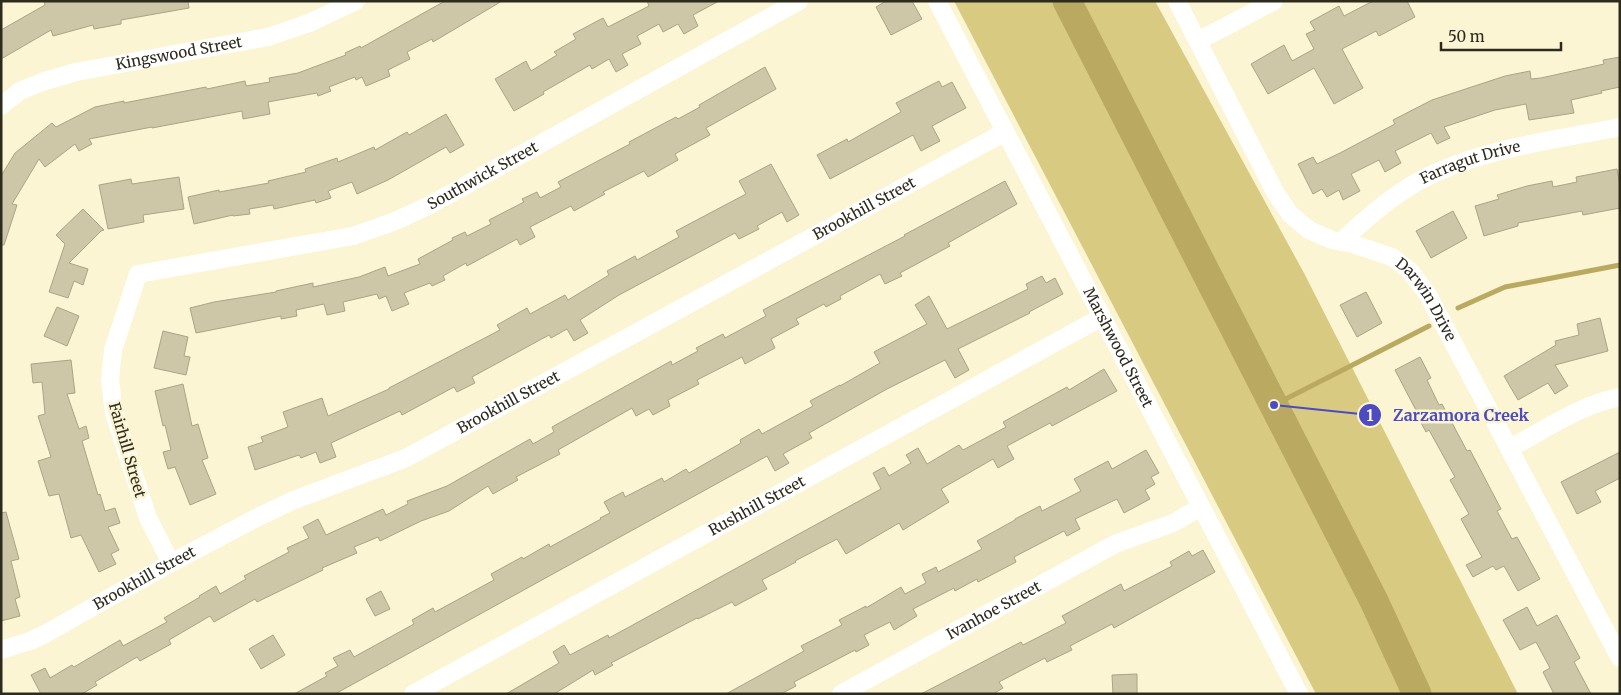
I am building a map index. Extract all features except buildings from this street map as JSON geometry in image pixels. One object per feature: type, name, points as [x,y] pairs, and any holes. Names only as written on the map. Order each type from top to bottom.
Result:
[{"type":"street","name":"Kingswood Street","points":[[1,106],[20,92],[42,82],[76,72],[268,37],[309,23],[356,1]]},
{"type":"street","name":"Southwick Street","points":[[138,274],[353,236],[393,222],[428,206],[799,1]]},
{"type":"street","name":"Marshwood Street","points":[[938,1],[1299,694]]},
{"type":"street","name":"Darwin Drive","points":[[1177,1],[1275,192],[1290,214],[1309,230],[1392,257],[1410,271],[1428,295],[1620,658]]},
{"type":"street","points":[[1198,41],[1274,1]]},
{"type":"street","name":"Farragut Drive","points":[[1342,242],[1366,218],[1391,199],[1418,182],[1447,168],[1476,157],[1507,149],[1620,128]]},
{"type":"street","name":"Brookhill Street","points":[[1,650],[45,634],[260,516],[294,500],[406,458],[1005,132]]},
{"type":"street","name":"Fairhill Street","points":[[138,274],[113,350],[110,380],[111,395],[114,413],[148,518],[172,563]]},
{"type":"street","name":"Rushhill Street","points":[[413,694],[1102,317]]},
{"type":"street","points":[[1510,448],[1574,414],[1594,405],[1620,397]]},
{"type":"street","name":"Ivanhoe Street","points":[[841,694],[1115,544],[1173,522],[1202,507]]},
{"type":"shaded area","points":[[954,1],[1155,1],[1304,273],[1518,694],[1316,694]]},
{"type":"waterway","points":[[1067,1],[1374,601],[1417,694]]},
{"type":"waterway","points":[[1458,308],[1505,287],[1620,265]]},
{"type":"waterway","points":[[1274,405],[1429,326]]},
{"type":"place","name":"Zarzamora Creek","points":[[1274,405]]}]
